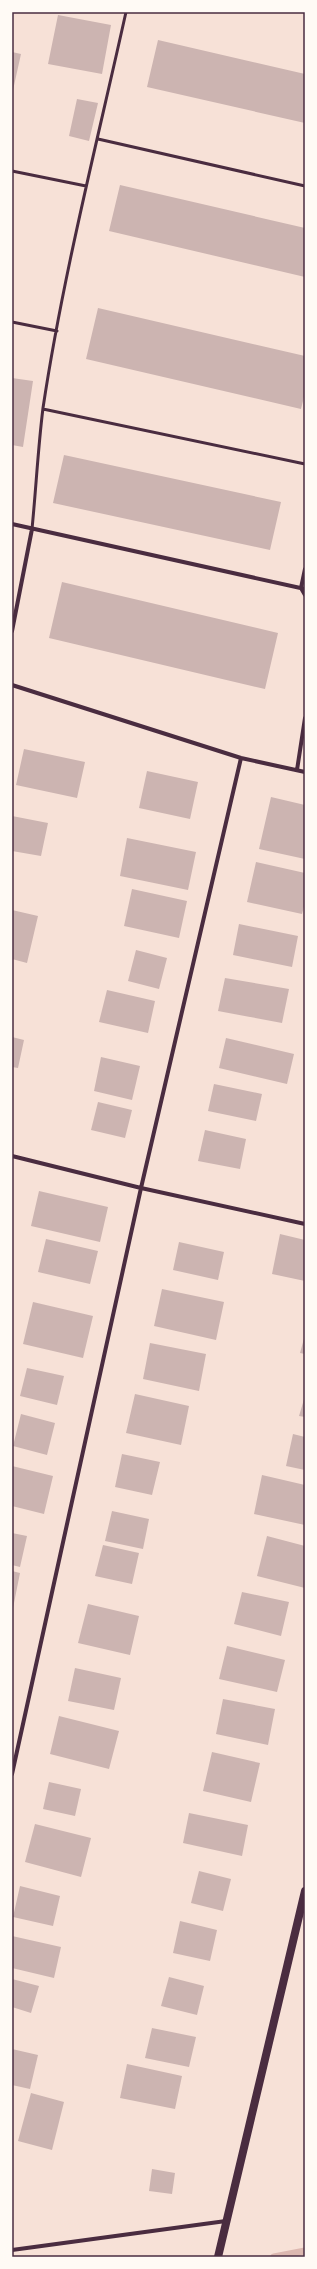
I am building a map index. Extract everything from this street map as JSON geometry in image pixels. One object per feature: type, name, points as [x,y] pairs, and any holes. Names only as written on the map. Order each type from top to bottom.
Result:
[{"type":"main road","points":[[218,2257],[305,1891]]},
{"type":"street","points":[[12,524],[303,588]]},
{"type":"street","points":[[12,631],[32,529]]},
{"type":"street","points":[[305,569],[303,588],[305,595]]},
{"type":"street","points":[[12,685],[241,758],[305,772]]},
{"type":"street","points":[[297,770],[305,718]]},
{"type":"street","points":[[12,1774],[141,1188],[241,758]]},
{"type":"street","points":[[12,1156],[141,1188],[305,1224]]},
{"type":"street","points":[[12,2250],[227,2221]]},
{"type":"lane","points":[[32,529],[43,408],[86,186],[126,12]]},
{"type":"lane","points":[[98,139],[305,186]]},
{"type":"lane","points":[[12,171],[86,186]]},
{"type":"lane","points":[[12,322],[58,331]]},
{"type":"lane","points":[[43,408],[305,464]]},
{"type":"building","points":[[58,15],[111,25],[102,74],[48,64]]},
{"type":"building","points":[[158,40],[305,74],[305,123],[147,87]]},
{"type":"building","points":[[12,52],[21,54],[13,90],[12,90]]},
{"type":"building","points":[[77,99],[98,103],[89,141],[69,136]]},
{"type":"building","points":[[120,185],[305,228],[305,277],[109,231]]},
{"type":"building","points":[[98,308],[305,356],[305,393],[301,409],[86,359]]},
{"type":"building","points":[[12,378],[33,381],[23,447],[12,445]]},
{"type":"building","points":[[64,455],[281,502],[270,550],[53,503]]},
{"type":"building","points":[[62,582],[278,633],[265,689],[49,638]]},
{"type":"building","points":[[24,749],[85,762],[77,798],[16,785]]},
{"type":"building","points":[[147,771],[198,782],[190,819],[139,808]]},
{"type":"building","points":[[271,797],[305,805],[305,859],[259,849]]},
{"type":"building","points":[[12,816],[48,823],[41,856],[12,851]]},
{"type":"building","points":[[127,838],[196,852],[188,890],[120,876]]},
{"type":"building","points":[[256,862],[305,873],[305,903],[302,914],[247,902]]},
{"type":"building","points":[[132,889],[187,901],[179,938],[124,926]]},
{"type":"building","points":[[12,910],[38,916],[27,963],[12,959]]},
{"type":"building","points":[[239,924],[298,936],[292,967],[233,955]]},
{"type":"building","points":[[136,950],[167,958],[159,989],[128,981]]},
{"type":"building","points":[[225,978],[289,989],[282,1023],[218,1011]]},
{"type":"building","points":[[107,990],[155,1001],[148,1033],[99,1022]]},
{"type":"building","points":[[12,1037],[24,1040],[18,1068],[12,1067]]},
{"type":"building","points":[[226,1038],[294,1054],[287,1084],[219,1068]]},
{"type":"building","points":[[101,1057],[140,1066],[132,1100],[94,1091]]},
{"type":"building","points":[[214,1084],[262,1094],[256,1121],[208,1111]]},
{"type":"building","points":[[98,1102],[132,1110],[125,1138],[91,1130]]},
{"type":"building","points":[[205,1130],[246,1139],[240,1169],[198,1161]]},
{"type":"building","points":[[39,1191],[108,1207],[100,1242],[31,1226]]},
{"type":"building","points":[[280,1234],[305,1240],[305,1281],[272,1274]]},
{"type":"building","points":[[46,1239],[98,1251],[90,1284],[38,1272]]},
{"type":"building","points":[[179,1242],[224,1252],[218,1280],[173,1270]]},
{"type":"building","points":[[162,1289],[224,1302],[216,1340],[154,1326]]},
{"type":"building","points":[[33,1302],[93,1316],[83,1358],[23,1344]]},
{"type":"building","points":[[305,1335],[305,1354],[300,1353]]},
{"type":"building","points":[[150,1343],[206,1354],[199,1391],[143,1379]]},
{"type":"building","points":[[27,1368],[64,1376],[57,1405],[20,1396]]},
{"type":"building","points":[[135,1394],[189,1406],[181,1445],[126,1433]]},
{"type":"building","points":[[305,1396],[305,1417],[299,1416]]},
{"type":"building","points":[[21,1414],[55,1423],[47,1455],[13,1446]]},
{"type":"building","points":[[293,1434],[305,1437],[305,1470],[286,1466]]},
{"type":"building","points":[[122,1454],[160,1462],[152,1495],[115,1487]]},
{"type":"building","points":[[12,1466],[53,1476],[44,1514],[12,1506]]},
{"type":"building","points":[[262,1475],[305,1485],[305,1525],[254,1514]]},
{"type":"building","points":[[112,1511],[149,1519],[143,1549],[105,1541]]},
{"type":"building","points":[[12,1533],[27,1536],[20,1567],[12,1565]]},
{"type":"building","points":[[267,1536],[305,1546],[305,1588],[257,1576]]},
{"type":"building","points":[[103,1545],[139,1553],[132,1584],[95,1576]]},
{"type":"building","points":[[12,1571],[20,1573],[13,1608],[12,1608]]},
{"type":"building","points":[[242,1592],[289,1602],[281,1636],[234,1624]]},
{"type":"building","points":[[88,1604],[139,1616],[130,1655],[78,1643]]},
{"type":"building","points":[[227,1646],[285,1660],[277,1692],[219,1679]]},
{"type":"building","points":[[75,1668],[121,1678],[114,1710],[68,1701]]},
{"type":"building","points":[[223,1699],[275,1709],[268,1745],[216,1734]]},
{"type":"building","points":[[59,1716],[119,1731],[109,1769],[50,1754]]},
{"type":"building","points":[[212,1752],[260,1763],[251,1802],[203,1791]]},
{"type":"building","points":[[49,1782],[81,1789],[75,1816],[43,1809]]},
{"type":"building","points":[[189,1813],[248,1825],[242,1856],[183,1843]]},
{"type":"building","points":[[35,1824],[91,1838],[81,1877],[25,1862]]},
{"type":"building","points":[[199,1871],[231,1879],[223,1911],[191,1903]]},
{"type":"building","points":[[20,1886],[60,1896],[53,1926],[13,1917]]},
{"type":"building","points":[[180,1921],[217,1930],[210,1961],[173,1953]]},
{"type":"building","points":[[12,1936],[61,1947],[54,1978],[12,1968]]},
{"type":"building","points":[[169,1977],[204,1986],[197,2015],[161,2006]]},
{"type":"building","points":[[12,1979],[39,1986],[31,2013],[12,2007]]},
{"type":"building","points":[[152,2028],[196,2037],[189,2067],[145,2058]]},
{"type":"building","points":[[12,2049],[38,2055],[30,2089],[12,2085]]},
{"type":"building","points":[[127,2064],[182,2076],[175,2109],[120,2098]]},
{"type":"building","points":[[31,2093],[64,2102],[52,2150],[18,2141]]},
{"type":"building","points":[[152,2169],[175,2173],[172,2194],[149,2191]]},
{"type":"waterway","points":[[274,2257],[305,2251]]}]
